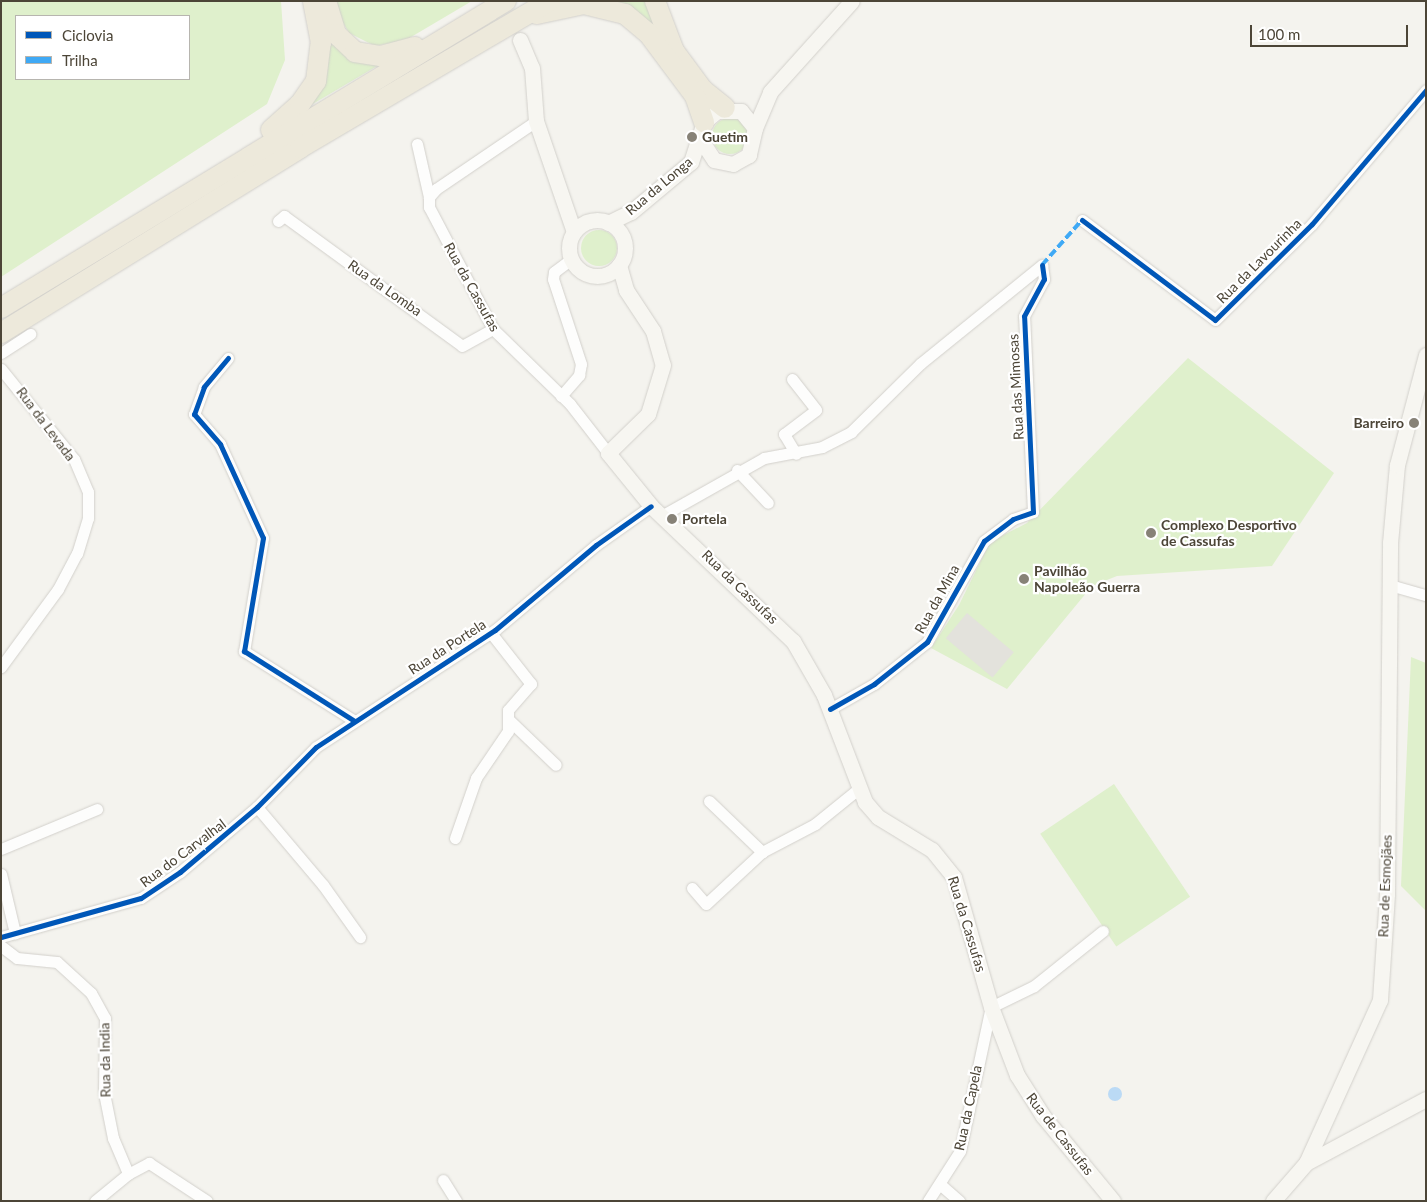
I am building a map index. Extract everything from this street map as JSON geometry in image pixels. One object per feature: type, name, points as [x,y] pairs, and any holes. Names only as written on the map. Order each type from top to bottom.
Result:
[{"type":"highway","points":[[250,153],[300,104],[316,81],[321,43],[313,1]]},
{"type":"highway","points":[[326,1],[336,34],[355,52],[381,56],[436,40]]},
{"type":"highway","points":[[1,308],[250,153],[436,40],[506,1]]},
{"type":"highway","points":[[1,333],[300,148],[550,1]]},
{"type":"highway","points":[[655,1],[674,51],[703,90],[733,110]]},
{"type":"highway","points":[[521,19],[584,4],[625,14],[648,33],[695,96],[703,131]]},
{"type":"main road","name":"Rua da Longa","points":[[619,265],[623,240],[639,214],[696,168],[714,160],[742,161],[754,147],[756,128],[770,92],[852,1]]},
{"type":"main road","points":[[520,40],[532,68],[536,121],[574,232],[571,259],[579,271],[600,276],[626,290]]},
{"type":"main road","name":"Rua da Longa","points":[[574,232],[631,212],[686,167],[703,131],[733,110],[770,92]]},
{"type":"main road","points":[[733,110],[756,128]]},
{"type":"main road","name":"Rua da Longa","points":[[703,131],[714,160]]},
{"type":"main road","points":[[559,185],[601,222]]},
{"type":"main road","name":"Rua da Longa","points":[[601,222],[623,240]]},
{"type":"main road","points":[[600,276],[619,265],[626,290],[653,331],[663,365],[648,414],[608,453]]},
{"type":"main road","name":"Rua de Esmojães","points":[[1273,1201],[1306,1163],[1380,1000],[1386,894],[1390,543],[1397,465],[1420,394],[1426,355]]},
{"type":"main road","name":"Rua da Cassufas","points":[[608,453],[657,511],[793,642],[830,710],[857,790],[878,817],[932,850],[954,877],[991,1007]]},
{"type":"main road","name":"Rua de Cassufas","points":[[991,1007],[1028,1096],[1113,1201]]},
{"type":"main road","points":[[1306,1163],[1426,1100]]},
{"type":"street","name":"Rua da Lavourinha","points":[[1082,220],[1215,320],[1312,224],[1426,90]]},
{"type":"street","points":[[429,197],[536,121]]},
{"type":"street","name":"Rua da Cassufas","points":[[417,144],[429,197],[493,329],[562,396],[608,453]]},
{"type":"street","name":"Rua da Lomba","points":[[278,221],[284,216],[462,346],[493,329]]},
{"type":"street","points":[[562,396],[579,375],[581,364],[552,279],[554,272],[571,259]]},
{"type":"street","name":"Rua das Mimosas","points":[[657,511],[764,458],[796,454],[851,432],[920,363],[1042,265],[1044,279],[1024,316],[1034,512]]},
{"type":"street","points":[[1,353],[30,334]]},
{"type":"street","points":[[228,358],[204,387],[194,414],[220,444],[262,538],[244,651],[353,720]]},
{"type":"street","name":"Rua da Levada","points":[[1,369],[74,459],[88,492],[88,518],[77,553],[58,589],[1,668]]},
{"type":"street","points":[[792,379],[816,410],[784,434],[796,454]]},
{"type":"street","points":[[737,470],[768,503]]},
{"type":"street","name":"Rua da Portela","points":[[257,807],[316,747],[353,720],[491,633],[596,545],[657,511]]},
{"type":"street","name":"Rua da Mina","points":[[830,710],[874,684],[927,642],[984,541],[1014,518],[1034,512]]},
{"type":"street","points":[[1390,585],[1426,595]]},
{"type":"street","points":[[455,838],[476,778],[508,731],[508,710],[531,684],[491,633]]},
{"type":"street","points":[[508,719],[556,764]]},
{"type":"street","points":[[692,888],[706,904],[762,852],[815,824],[857,790]]},
{"type":"street","points":[[709,801],[762,852]]},
{"type":"street","points":[[257,807],[323,885],[360,937]]},
{"type":"street","name":"Rua do Carvalhal","points":[[1,938],[15,933],[66,923],[141,898],[187,867],[257,807]]},
{"type":"street","points":[[1,849],[97,809]]},
{"type":"street","points":[[1,874],[15,933]]},
{"type":"street","points":[[991,1007],[1034,986],[1103,930]]},
{"type":"street","name":"Rua da India","points":[[1,946],[17,958],[57,962],[91,993],[105,1018],[104,1093],[113,1138],[128,1174]]},
{"type":"street","name":"Rua da Capela","points":[[930,1200],[942,1186],[960,1151],[991,1007]]},
{"type":"street","points":[[95,1201],[128,1174],[149,1163],[158,1166],[207,1201]]},
{"type":"street","points":[[443,1180],[456,1201]]},
{"type":"street","points":[[942,1186],[960,1201]]},
{"type":"green space","points":[[1,1],[281,1],[285,60],[267,104],[1,277]]},
{"type":"green space","points":[[337,1],[472,1],[406,40],[375,46],[349,33],[335,9]]},
{"type":"green space","points":[[609,1],[650,1],[655,29]]},
{"type":"green space","points":[[328,39],[384,62],[311,105],[328,67]]},
{"type":"green space","points":[[730,118],[743,123],[748,136],[743,149],[730,154],[717,149],[712,136],[717,123]]},
{"type":"green space","points":[[599,230],[606,231],[612,235],[616,241],[616,255],[612,261],[606,265],[599,266],[592,265],[586,261],[582,255],[581,248],[582,241],[586,235],[592,231]]},
{"type":"green space","name":"Complexo Desportivo de Cassufas","points":[[1188,358],[1334,473],[1272,566],[1117,576],[1092,586],[1007,689],[931,648],[959,605],[990,542],[1027,523]]},
{"type":"green space","points":[[1411,657],[1426,663],[1426,911],[1401,886]]},
{"type":"green space","points":[[1114,784],[1190,897],[1116,947],[1040,834]]},
{"type":"shaded area","points":[[967,613],[1014,652],[993,677],[946,638]]},
{"type":"water","points":[[1112,1087],[1118,1087],[1122,1094],[1118,1101],[1112,1101],[1108,1097],[1108,1091]]},
{"type":"marked path","points":[[1042,265],[1082,220]]},
{"type":"cycle path","points":[[1082,220],[1215,320],[1312,224],[1426,90]]},
{"type":"cycle path","points":[[830,709],[874,684],[927,642],[984,541],[1013,519],[1033,512],[1024,316],[1044,279],[1042,265]]},
{"type":"cycle path","points":[[228,358],[204,387],[194,414],[220,444],[263,538],[244,651],[353,720]]},
{"type":"cycle path","points":[[1,937],[141,898],[180,872],[257,807],[316,747],[495,630],[596,545],[651,506]]},
{"type":"place","name":"Guetim","points":[[692,137]]},
{"type":"place","name":"Barreiro","points":[[1414,423]]},
{"type":"place","name":"Portela","points":[[672,519]]},
{"type":"place","name":"Complexo Desportivo de Cassufas","points":[[1151,533]]},
{"type":"place","name":"Pavilhão Napoleão Guerra","points":[[1024,579]]}]
